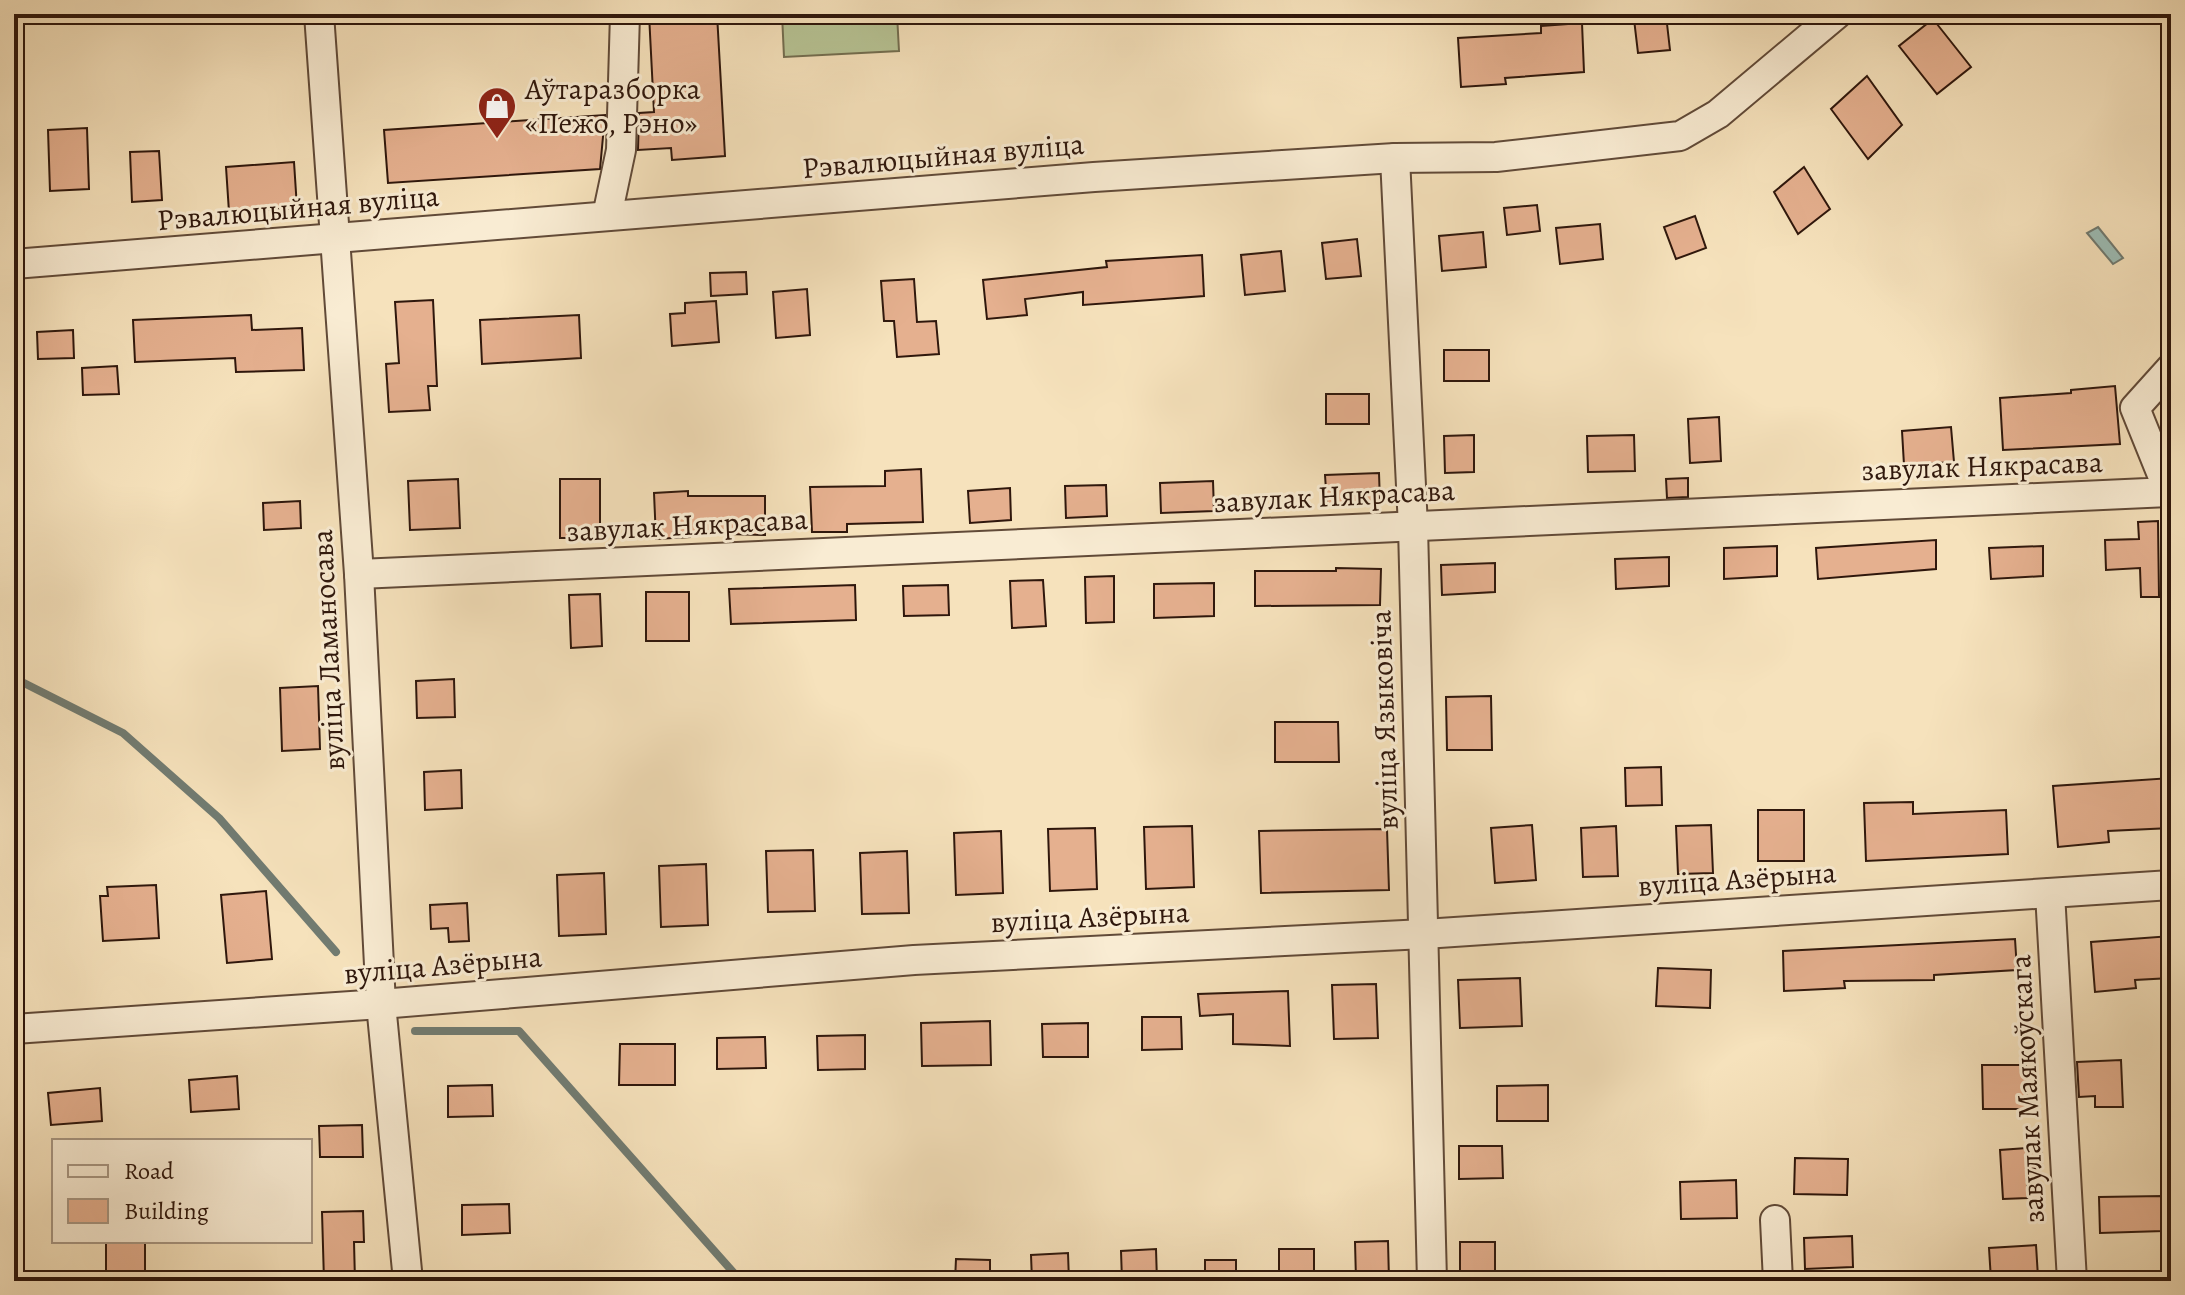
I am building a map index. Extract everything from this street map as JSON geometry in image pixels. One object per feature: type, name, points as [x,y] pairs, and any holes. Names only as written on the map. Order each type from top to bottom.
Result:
[{"type":"street","name":"вуліца Ламаносава","points":[[319,14],[359,574],[381,1004],[408,1281]]},
{"type":"street","points":[[607,216],[621,150],[625,14]]},
{"type":"street","name":"Рэвалюцыйная вуліца","points":[[14,264],[1094,177],[1395,158],[1496,157],[1680,136],[1718,114],[1837,14]]},
{"type":"street","name":"вуліца Языковіча","points":[[1395,158],[1413,527],[1432,1281]]},
{"type":"street","name":"завулак Някрасава","points":[[359,574],[2170,495],[2135,408],[2171,368]]},
{"type":"street","name":"вуліца Азёрына","points":[[14,1029],[381,1004],[914,960],[1424,934],[2171,885]]},
{"type":"street","name":"завулак Маякоўскага","points":[[2050,893],[2072,1281]]},
{"type":"street","points":[[1775,1220],[1778,1281]]},
{"type":"green space","points":[[782,14],[897,14],[899,51],[784,57]]},
{"type":"water","points":[[2098,227],[2123,258],[2113,264],[2087,233]]},
{"type":"building","points":[[649,14],[717,14],[725,156],[672,160],[671,148],[638,150],[639,113],[654,112]]},
{"type":"building","points":[[1666,15],[1670,50],[1638,53],[1634,19]]},
{"type":"building","points":[[1933,19],[1971,67],[1937,94],[1899,46]]},
{"type":"building","points":[[1582,23],[1584,72],[1505,78],[1506,84],[1461,87],[1458,38],[1541,33],[1541,26]]},
{"type":"building","points":[[1867,76],[1902,125],[1868,159],[1831,109]]},
{"type":"building","name":"Аўтаразборка «Пежо, Рэно»","points":[[605,115],[600,169],[388,183],[384,130]]},
{"type":"building","points":[[87,128],[89,189],[50,191],[48,130]]},
{"type":"building","points":[[159,151],[162,200],[132,202],[130,152]]},
{"type":"building","points":[[294,162],[297,208],[229,212],[226,167]]},
{"type":"building","points":[[1804,167],[1830,209],[1798,234],[1774,192]]},
{"type":"building","points":[[1537,205],[1540,231],[1507,235],[1504,208]]},
{"type":"building","points":[[1695,216],[1706,248],[1676,259],[1664,227]]},
{"type":"building","points":[[1600,224],[1603,259],[1560,264],[1556,228]]},
{"type":"building","points":[[1483,232],[1486,267],[1442,271],[1439,236]]},
{"type":"building","points":[[1357,239],[1361,276],[1326,279],[1322,243]]},
{"type":"building","points":[[1281,251],[1285,291],[1245,295],[1241,255]]},
{"type":"building","points":[[1202,255],[1204,296],[1083,305],[1083,292],[1025,299],[1027,315],[987,319],[983,280],[1107,267],[1106,261]]},
{"type":"building","points":[[746,272],[747,294],[711,296],[710,273]]},
{"type":"building","points":[[914,279],[917,322],[936,321],[939,354],[897,357],[894,321],[884,321],[881,281]]},
{"type":"building","points":[[807,289],[810,335],[776,338],[773,292]]},
{"type":"building","points":[[433,300],[437,386],[428,386],[430,410],[389,412],[386,364],[399,363],[395,302]]},
{"type":"building","points":[[716,301],[719,342],[672,346],[670,314],[685,313],[685,303]]},
{"type":"building","points":[[251,315],[252,330],[302,328],[304,370],[236,372],[235,358],[135,362],[133,320]]},
{"type":"building","points":[[579,315],[581,358],[482,364],[480,320]]},
{"type":"building","points":[[73,330],[74,358],[38,359],[37,332]]},
{"type":"building","points":[[1444,350],[1489,350],[1489,381],[1444,381]]},
{"type":"building","points":[[117,366],[119,394],[83,395],[82,368]]},
{"type":"building","points":[[2115,386],[2120,444],[2003,450],[2000,398]]},
{"type":"building","points":[[1326,394],[1369,394],[1369,424],[1326,424]]},
{"type":"building","points":[[1719,417],[1721,461],[1690,463],[1688,419]]},
{"type":"building","points":[[1951,427],[1954,462],[1904,465],[1902,431]]},
{"type":"building","points":[[1474,435],[1474,472],[1445,473],[1444,436]]},
{"type":"building","points":[[1634,435],[1635,471],[1588,472],[1587,436]]},
{"type":"building","points":[[921,469],[923,522],[847,524],[847,532],[812,532],[810,487],[885,486],[885,471]]},
{"type":"building","points":[[1379,473],[1380,503],[1327,505],[1325,475]]},
{"type":"building","points":[[1688,478],[1688,497],[1667,498],[1666,479]]},
{"type":"building","points":[[458,479],[460,528],[410,530],[408,481]]},
{"type":"building","points":[[560,479],[600,479],[600,538],[560,538]]},
{"type":"building","points":[[1213,481],[1214,511],[1161,513],[1160,483]]},
{"type":"building","points":[[1106,485],[1107,516],[1066,518],[1065,486]]},
{"type":"building","points":[[1010,488],[1011,520],[970,523],[968,491]]},
{"type":"building","points":[[688,491],[688,496],[765,496],[765,535],[690,533],[690,537],[656,539],[654,493]]},
{"type":"building","points":[[300,501],[301,528],[264,530],[263,503]]},
{"type":"building","points":[[2158,521],[2159,597],[2141,597],[2140,568],[2106,570],[2105,540],[2139,539],[2138,522]]},
{"type":"building","points":[[1936,540],[1936,569],[1818,579],[1816,548]]},
{"type":"building","points":[[1777,546],[1777,576],[1724,579],[1724,548]]},
{"type":"building","points":[[2043,546],[2043,576],[1991,579],[1989,548]]},
{"type":"building","points":[[1669,557],[1669,586],[1616,589],[1615,559]]},
{"type":"building","points":[[1495,563],[1495,592],[1442,595],[1441,565]]},
{"type":"building","points":[[1336,568],[1381,569],[1380,605],[1255,606],[1255,571],[1336,571]]},
{"type":"building","points":[[1114,576],[1114,622],[1086,623],[1085,577]]},
{"type":"building","points":[[1043,580],[1046,626],[1012,628],[1010,581]]},
{"type":"building","points":[[1214,583],[1214,616],[1154,618],[1154,584]]},
{"type":"building","points":[[855,585],[856,620],[731,624],[729,589]]},
{"type":"building","points":[[948,585],[949,615],[904,616],[903,586]]},
{"type":"building","points":[[646,592],[689,592],[689,641],[646,641]]},
{"type":"building","points":[[600,594],[602,646],[571,648],[569,595]]},
{"type":"building","points":[[454,679],[455,717],[417,718],[416,681]]},
{"type":"building","points":[[318,686],[320,749],[282,751],[280,688]]},
{"type":"building","points":[[1491,696],[1492,750],[1447,750],[1446,697]]},
{"type":"building","points":[[1275,722],[1338,722],[1339,762],[1275,762]]},
{"type":"building","points":[[1661,767],[1662,805],[1626,806],[1625,768]]},
{"type":"building","points":[[461,770],[462,808],[425,810],[424,772]]},
{"type":"building","points":[[2171,778],[2171,828],[2108,831],[2109,842],[2058,847],[2053,786]]},
{"type":"building","points":[[1913,802],[1913,814],[2006,810],[2008,854],[1866,861],[1864,803]]},
{"type":"building","points":[[1758,810],[1804,810],[1804,861],[1758,861]]},
{"type":"building","points":[[1532,825],[1536,880],[1495,883],[1491,828]]},
{"type":"building","points":[[1711,825],[1713,873],[1678,874],[1676,826]]},
{"type":"building","points":[[1192,826],[1194,887],[1146,889],[1144,827]]},
{"type":"building","points":[[1616,826],[1618,876],[1583,877],[1581,828]]},
{"type":"building","points":[[1095,828],[1097,889],[1050,891],[1048,829]]},
{"type":"building","points":[[1387,829],[1389,890],[1261,893],[1259,831]]},
{"type":"building","points":[[1001,831],[1003,893],[956,895],[954,833]]},
{"type":"building","points":[[813,850],[815,911],[768,912],[766,851]]},
{"type":"building","points":[[907,851],[909,913],[862,914],[860,853]]},
{"type":"building","points":[[706,864],[708,925],[661,927],[659,866]]},
{"type":"building","points":[[604,873],[606,934],[559,936],[557,875]]},
{"type":"building","points":[[156,885],[159,938],[103,941],[100,896],[108,896],[107,887]]},
{"type":"building","points":[[266,891],[272,959],[227,963],[221,895]]},
{"type":"building","points":[[467,903],[469,941],[449,942],[448,928],[431,929],[430,905]]},
{"type":"building","points":[[2171,936],[2171,978],[2135,980],[2136,988],[2095,992],[2091,942]]},
{"type":"building","points":[[2015,939],[2017,970],[1934,975],[1934,980],[1844,981],[1845,988],[1784,991],[1783,951]]},
{"type":"building","points":[[1658,968],[1711,970],[1710,1008],[1656,1006]]},
{"type":"building","points":[[1520,978],[1522,1026],[1460,1028],[1458,980]]},
{"type":"building","points":[[1376,984],[1378,1038],[1334,1039],[1332,985]]},
{"type":"building","points":[[1288,991],[1290,1046],[1233,1044],[1233,1014],[1200,1016],[1198,994]]},
{"type":"building","points":[[1142,1017],[1181,1017],[1182,1049],[1142,1050]]},
{"type":"building","points":[[990,1021],[991,1065],[922,1066],[921,1023]]},
{"type":"building","points":[[1088,1023],[1088,1057],[1043,1057],[1042,1024]]},
{"type":"building","points":[[865,1035],[865,1069],[818,1070],[817,1036]]},
{"type":"building","points":[[765,1037],[766,1068],[717,1069],[717,1038]]},
{"type":"building","points":[[620,1044],[675,1044],[675,1085],[619,1085]]},
{"type":"building","points":[[2121,1060],[2123,1107],[2095,1107],[2095,1096],[2079,1097],[2077,1062]]},
{"type":"building","points":[[1982,1065],[2026,1065],[2027,1109],[1983,1109]]},
{"type":"building","points":[[237,1076],[239,1109],[191,1112],[189,1080]]},
{"type":"building","points":[[492,1085],[493,1116],[448,1117],[448,1086]]},
{"type":"building","points":[[1548,1085],[1548,1121],[1497,1121],[1497,1086]]},
{"type":"building","points":[[100,1088],[102,1121],[51,1125],[48,1093]]},
{"type":"building","points":[[362,1125],[363,1157],[320,1157],[319,1126]]},
{"type":"building","points":[[1459,1146],[1502,1146],[1503,1178],[1459,1179]]},
{"type":"building","points":[[2041,1147],[2042,1168],[2026,1169],[2028,1198],[2003,1199],[2000,1150]]},
{"type":"building","points":[[1795,1158],[1848,1159],[1847,1195],[1794,1194]]},
{"type":"building","points":[[1736,1180],[1737,1218],[1681,1219],[1680,1182]]},
{"type":"building","points":[[2162,1196],[2163,1231],[2100,1233],[2099,1197]]},
{"type":"building","points":[[509,1204],[510,1233],[462,1235],[462,1205]]},
{"type":"building","points":[[363,1211],[364,1242],[354,1242],[355,1281],[324,1281],[322,1212]]},
{"type":"building","points":[[1852,1236],[1853,1267],[1805,1269],[1804,1238]]},
{"type":"building","points":[[1388,1241],[1389,1280],[1356,1280],[1355,1242]]},
{"type":"building","points":[[1460,1242],[1495,1242],[1495,1281],[1460,1281]]},
{"type":"building","points":[[106,1243],[145,1243],[145,1281],[106,1281]]},
{"type":"building","points":[[2036,1245],[2038,1277],[1991,1280],[1989,1248]]},
{"type":"building","points":[[1156,1249],[1157,1281],[1122,1281],[1121,1251]]},
{"type":"building","points":[[1279,1249],[1314,1249],[1314,1281],[1279,1281]]},
{"type":"building","points":[[1068,1253],[1069,1281],[1032,1281],[1031,1255]]},
{"type":"building","points":[[956,1259],[990,1260],[990,1281],[955,1281]]},
{"type":"building","points":[[1205,1260],[1236,1260],[1236,1281],[1205,1281]]},
{"type":"waterway","points":[[14,678],[123,733],[219,818],[336,952]]},
{"type":"waterway","points":[[415,1031],[519,1031],[741,1281]]},
{"type":"place","name":"Аўтаразборка «Пежо, Рэно»","points":[[497,140]]}]
